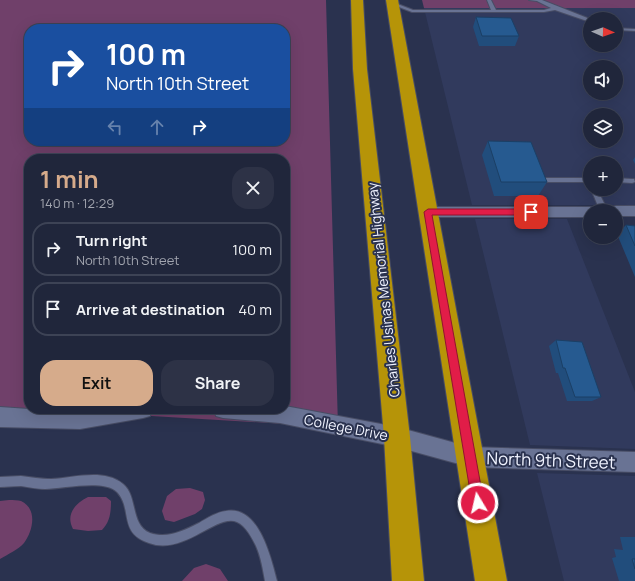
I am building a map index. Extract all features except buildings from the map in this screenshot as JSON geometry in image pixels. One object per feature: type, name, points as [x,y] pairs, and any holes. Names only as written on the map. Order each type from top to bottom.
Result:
[{"type":"highway","name":"Charles Usinas Memorial Highway","points":[[357,0],[360,68],[397,437],[408,581]]},
{"type":"highway","points":[[378,0],[395,1],[428,212],[491,581]]},
{"type":"street","points":[[428,212],[583,212]]},
{"type":"street","points":[[623,212],[635,212]]},
{"type":"street","points":[[0,417],[80,419],[112,414]]},
{"type":"street","name":"College Drive","points":[[280,414],[397,437]]},
{"type":"street","name":"North 9th Street","points":[[397,437],[470,457],[635,462]]},
{"type":"lane","points":[[489,0],[494,11]]},
{"type":"lane","points":[[531,0],[538,0],[583,18]]},
{"type":"lane","points":[[395,1],[412,11],[544,11],[555,8]]},
{"type":"lane","points":[[623,29],[635,30]]},
{"type":"lane","points":[[547,180],[583,180]]},
{"type":"lane","points":[[623,180],[632,181]]},
{"type":"lane","points":[[0,482],[21,481],[45,484],[95,481],[108,482],[120,488],[127,500],[134,527],[140,535],[164,541],[179,538],[226,515],[236,515],[245,519],[260,543],[272,581]]},
{"type":"shaded area","points":[[0,0],[326,0],[338,427],[118,414],[290,414],[290,154],[24,154],[24,409],[0,407]]},
{"type":"shaded area","points":[[422,0],[635,0],[635,8],[424,8]]},
{"type":"shaded area","points":[[424,8],[635,8],[635,205],[472,205]]},
{"type":"shaded area","points":[[475,219],[567,219],[635,392],[635,449],[530,445]]},
{"type":"shaded area","points":[[537,473],[635,476],[635,581],[564,581]]},
{"type":"shaded area","points":[[190,488],[203,492],[205,500],[202,509],[195,514],[174,522],[165,520],[162,511],[167,496],[176,489]]},
{"type":"shaded area","points":[[88,497],[106,497],[111,501],[110,517],[102,530],[88,531],[73,529],[70,519],[71,514],[79,502]]},
{"type":"shaded area","points":[[0,501],[21,501],[30,509],[32,515],[31,527],[24,543],[16,550],[0,559]]},
{"type":"shaded area","points":[[206,564],[220,569],[228,581],[182,581],[194,568]]},
{"type":"route","points":[[478,503],[428,212],[531,212]]}]
